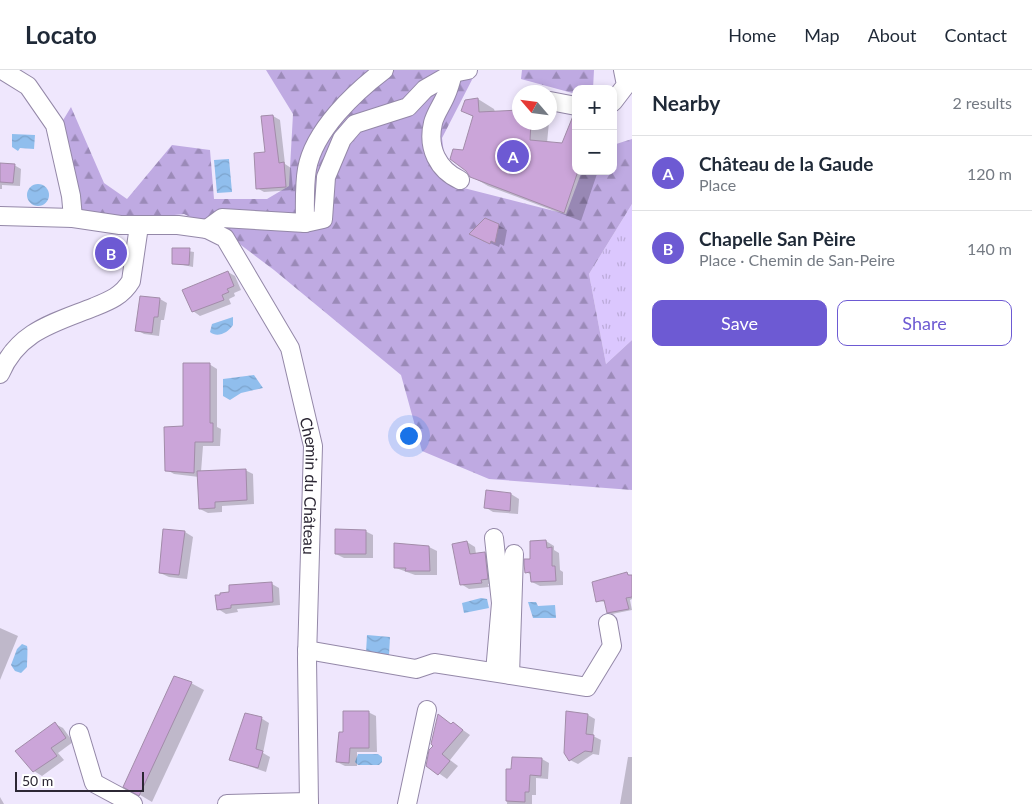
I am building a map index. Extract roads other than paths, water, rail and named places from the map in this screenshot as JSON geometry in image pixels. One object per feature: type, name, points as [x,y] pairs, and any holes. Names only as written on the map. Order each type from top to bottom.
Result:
[{"type":"street","points":[[2,70],[28,86],[55,125],[71,196],[73,218]]},
{"type":"street","points":[[305,223],[307,167],[320,137],[356,92],[384,70]]},
{"type":"street","points":[[617,97],[626,85],[623,70]]},
{"type":"street","points":[[207,229],[222,218],[305,223],[322,219],[326,177],[342,139],[355,124],[408,107],[425,89],[460,72]]},
{"type":"street","points":[[460,72],[433,123],[431,141],[438,164],[449,175],[460,180]]},
{"type":"street","points":[[557,102],[572,105]]},
{"type":"street","name":"Chemin du Château","points":[[0,216],[73,218],[139,226],[178,225],[207,229],[224,238],[268,308],[290,348],[302,391],[313,446],[307,650],[309,803]]},
{"type":"street","points":[[0,374],[19,344],[33,333],[109,301],[126,289],[131,281],[139,226]]},
{"type":"street","points":[[494,538],[500,603],[502,674]]},
{"type":"street","points":[[502,674],[514,554]]},
{"type":"street","points":[[307,650],[416,669],[434,663],[587,687],[612,646],[608,623]]},
{"type":"street","points":[[407,804],[427,710]]},
{"type":"street","points":[[79,733],[94,783],[133,804]]},
{"type":"street","points":[[227,804],[309,803]]},
{"type":"water","points":[[12,134],[35,135],[34,149],[20,148],[18,151],[12,147]]},
{"type":"water","points":[[229,159],[232,192],[217,193],[214,160]]},
{"type":"water","points":[[38,184],[46,187],[49,195],[46,203],[38,206],[30,203],[27,195],[30,187]]},
{"type":"water","points":[[233,317],[233,325],[225,332],[216,335],[210,332],[212,324]]},
{"type":"water","points":[[254,375],[263,388],[241,393],[230,400],[223,396],[223,379]]},
{"type":"water","points":[[481,598],[487,599],[489,608],[464,613],[462,603]]},
{"type":"water","points":[[528,602],[536,602],[538,606],[555,605],[556,618],[533,618]]},
{"type":"water","points":[[367,635],[390,637],[389,655],[366,653]]},
{"type":"water","points":[[22,644],[27,646],[27,667],[21,673],[15,671],[11,665],[17,649]]},
{"type":"water","points":[[358,754],[378,754],[382,757],[382,762],[379,765],[358,765],[355,762]]},
{"type":"place","name":"Château de la Gaude","points":[[513,156]]},
{"type":"place","name":"Chapelle San Pèire","points":[[111,253]]}]
